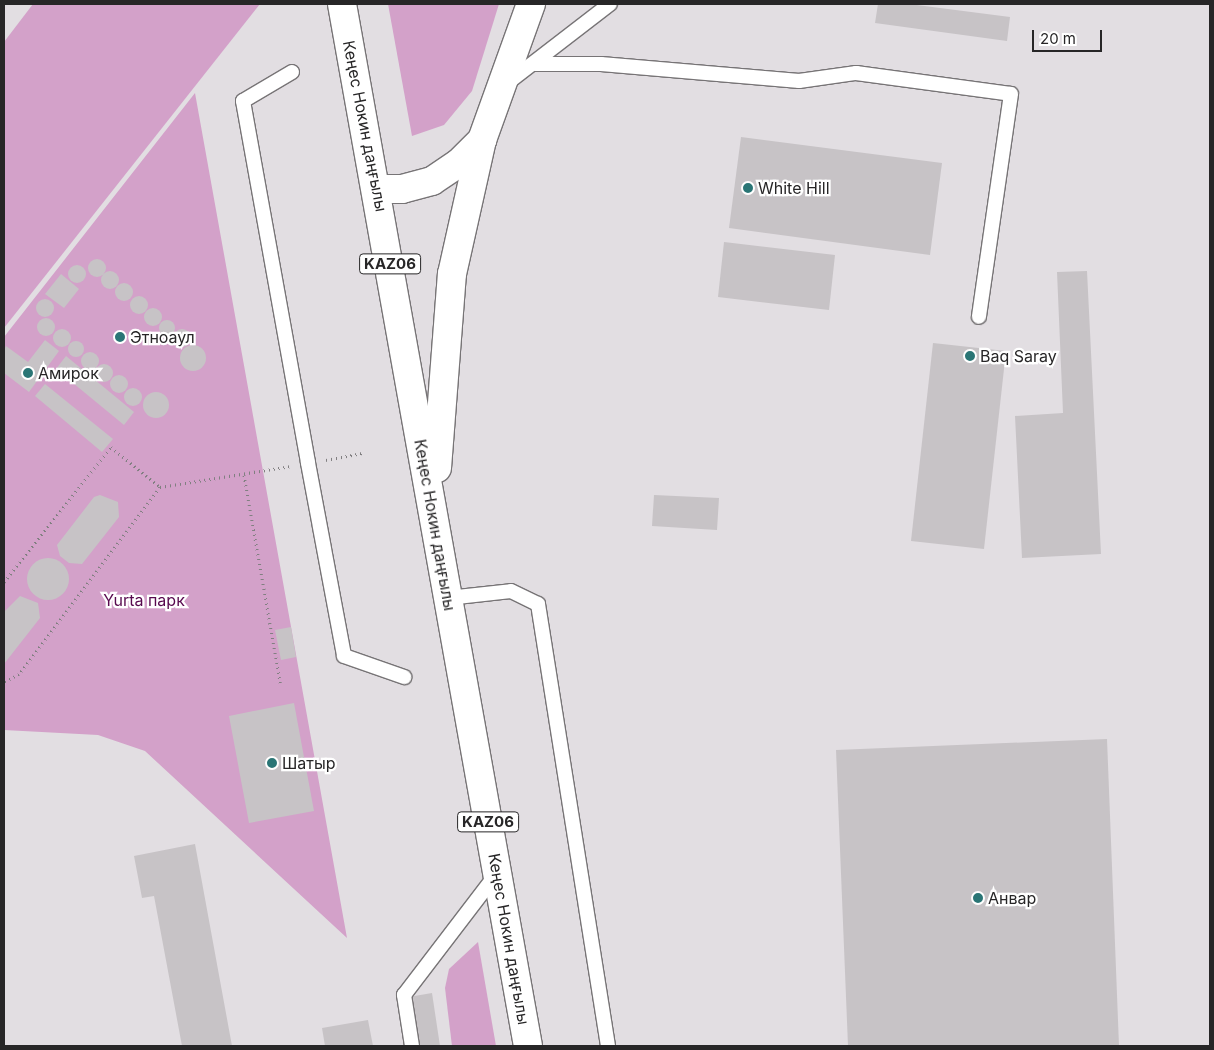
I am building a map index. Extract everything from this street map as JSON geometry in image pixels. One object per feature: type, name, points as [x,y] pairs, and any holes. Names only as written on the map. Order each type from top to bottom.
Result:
[{"type":"highway","name":"Кеңес Нокин даңғылы","points":[[342,4],[377,189],[528,1046]]},
{"type":"highway","points":[[435,524],[440,406],[451,282],[482,140],[532,4]]},
{"type":"highway","points":[[377,189],[402,189],[432,181],[459,163],[482,140]]},
{"type":"lane","points":[[503,86],[535,64],[610,4]]},
{"type":"lane","points":[[535,64],[601,64],[799,80],[856,73],[1011,94],[979,317]]},
{"type":"lane","points":[[292,72],[243,101],[308,463],[344,656],[404,677]]},
{"type":"lane","points":[[448,598],[511,591],[538,604],[608,1046]]},
{"type":"lane","points":[[412,1046],[404,995],[495,880],[496,870]]},
{"type":"path","points":[[4,582],[111,447],[160,487]]},
{"type":"path","points":[[4,682],[19,674],[160,487],[244,475],[362,453]]},
{"type":"path","points":[[244,475],[281,686]]},
{"type":"green space","points":[[33,4],[260,4],[4,328],[4,42]]},
{"type":"green space","points":[[388,4],[499,4],[472,91],[444,125],[412,136]]},
{"type":"green space","name":"Yurta парк","points":[[195,93],[347,938],[145,751],[98,735],[4,730],[4,337]]},
{"type":"green space","points":[[478,942],[496,1046],[452,1046],[445,988],[449,969]]},
{"type":"building","points":[[878,4],[909,4],[1010,17],[1007,41],[875,23]]},
{"type":"building","points":[[741,137],[942,163],[930,255],[729,228]]},
{"type":"building","points":[[724,242],[835,255],[829,310],[718,297]]},
{"type":"building","points":[[97,259],[103,262],[106,268],[103,274],[97,277],[91,274],[88,268],[91,262]]},
{"type":"building","points":[[77,265],[83,268],[86,274],[83,280],[77,283],[71,280],[68,274],[71,268]]},
{"type":"building","points":[[110,271],[116,274],[119,280],[116,286],[110,289],[104,286],[101,280],[104,274]]},
{"type":"building","points":[[1087,271],[1101,554],[1022,558],[1015,416],[1063,413],[1057,272]]},
{"type":"building","points":[[61,274],[79,289],[64,308],[45,294]]},
{"type":"building","points":[[124,283],[130,286],[133,292],[130,298],[124,301],[118,298],[115,292],[118,286]]},
{"type":"building","points":[[139,296],[145,299],[148,305],[145,311],[139,314],[133,311],[130,305],[133,299]]},
{"type":"building","points":[[45,299],[51,302],[54,308],[51,314],[45,317],[39,314],[36,308],[39,302]]},
{"type":"building","points":[[153,308],[159,311],[162,317],[159,323],[153,326],[147,323],[144,317],[147,311]]},
{"type":"building","points":[[46,318],[52,321],[55,327],[52,333],[46,336],[40,333],[37,327],[40,321]]},
{"type":"building","points":[[164,320],[170,320],[175,325],[173,334],[164,336],[159,331],[159,325]]},
{"type":"building","points":[[62,329],[68,332],[71,338],[68,344],[62,347],[56,344],[53,338],[56,332]]},
{"type":"building","points":[[182,329],[188,332],[191,338],[188,344],[182,347],[176,344],[173,338],[176,332]]},
{"type":"building","points":[[45,340],[59,351],[29,392],[4,373],[4,350],[6,346],[28,362]]},
{"type":"building","points":[[73,341],[79,341],[84,346],[82,355],[73,357],[68,352],[68,346]]},
{"type":"building","points":[[933,343],[1006,351],[984,549],[911,541]]},
{"type":"building","points":[[193,345],[202,349],[206,358],[202,367],[193,371],[184,367],[180,358],[184,349]]},
{"type":"building","points":[[90,352],[96,355],[99,361],[96,367],[90,370],[84,367],[81,361],[84,355]]},
{"type":"building","points":[[66,356],[134,412],[124,425],[56,369]]},
{"type":"building","points":[[104,364],[110,367],[113,373],[110,379],[104,382],[98,379],[95,373],[98,367]]},
{"type":"building","points":[[119,375],[125,378],[128,384],[125,390],[119,393],[113,390],[110,384],[113,378]]},
{"type":"building","points":[[45,384],[113,439],[102,452],[35,396]]},
{"type":"building","points":[[133,388],[139,391],[142,397],[139,403],[133,406],[127,403],[124,397],[127,391]]},
{"type":"building","points":[[156,392],[165,396],[169,405],[165,414],[156,418],[147,414],[143,405],[147,396]]},
{"type":"building","points":[[100,495],[118,502],[119,517],[82,564],[69,563],[60,556],[57,545],[94,497]]},
{"type":"building","points":[[654,495],[719,498],[717,530],[652,526]]},
{"type":"building","points":[[48,558],[63,564],[69,579],[63,594],[48,600],[33,594],[27,579],[33,564]]},
{"type":"building","points":[[20,596],[38,603],[40,618],[4,664],[4,612]]},
{"type":"building","points":[[291,627],[296,657],[281,660],[275,630]]},
{"type":"building","name":"Шатыр","points":[[294,703],[314,811],[249,823],[229,716]]},
{"type":"building","name":"Анвар","points":[[1107,739],[1119,1046],[848,1046],[836,750]]},
{"type":"building","points":[[195,844],[232,1046],[182,1046],[154,896],[142,898],[134,856]]},
{"type":"building","points":[[432,993],[440,1046],[405,1046],[397,999]]},
{"type":"building","points":[[368,1020],[373,1046],[325,1046],[322,1028]]},
{"type":"place","name":"White Hill","points":[[748,188]]},
{"type":"place","name":"Этноаул","points":[[120,337]]},
{"type":"place","name":"Baq Saray","points":[[970,356]]},
{"type":"place","name":"Амирок","points":[[28,373]]},
{"type":"place","name":"Шатыр","points":[[272,763]]},
{"type":"place","name":"Анвар","points":[[978,898]]}]
